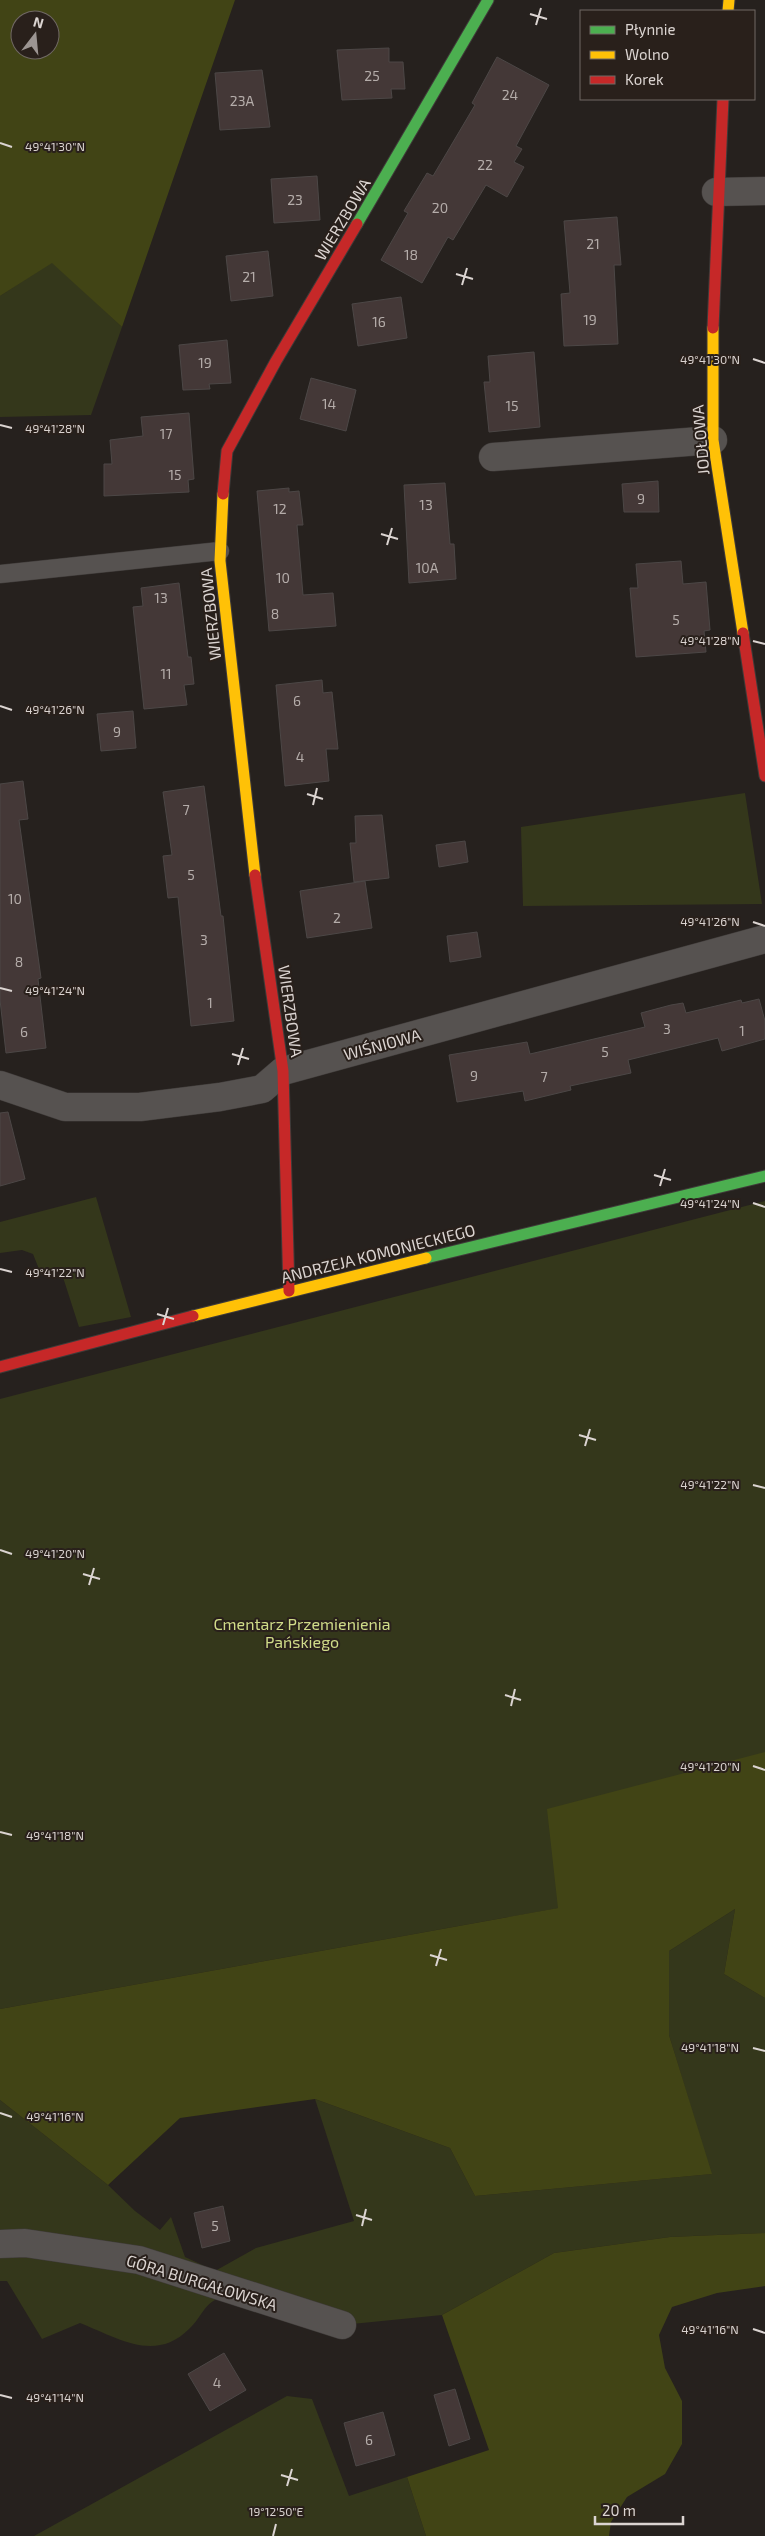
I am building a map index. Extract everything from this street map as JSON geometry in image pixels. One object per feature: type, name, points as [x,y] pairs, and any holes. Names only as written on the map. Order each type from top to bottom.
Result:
[{"type":"street","name":"WIERZBOWA","points":[[289,1291],[283,1071],[261,924],[220,551],[223,482],[227,451],[276,361],[484,10],[488,0]]},
{"type":"street","name":"JODŁOWA","points":[[723,100],[716,192],[712,389],[713,440],[765,776]]},
{"type":"street","points":[[716,192],[765,191]]},
{"type":"street","points":[[492,457],[713,440]]},
{"type":"street","name":"WIŚNIOWA","points":[[0,1084],[65,1107],[140,1107],[220,1097],[262,1089],[283,1071],[765,939]]},
{"type":"street","name":"ANDRZEJA KOMONIECKIEGO","points":[[0,1367],[289,1291],[765,1176]]},
{"type":"street","name":"GÓRA BURGAŁOWSKA","points":[[0,2244],[25,2243],[139,2260],[342,2324]]},
{"type":"lane","points":[[0,574],[220,551]]},
{"type":"green space","points":[[0,0],[235,0],[122,327],[52,263],[0,296]]},
{"type":"green space","points":[[52,262],[122,327],[91,415],[0,417],[0,296]]},
{"type":"green space","points":[[745,793],[762,904],[523,906],[521,827]]},
{"type":"green space","points":[[96,1197],[131,1317],[79,1327],[61,1271],[41,1274],[33,1254],[22,1250],[0,1253],[0,1222]]},
{"type":"green space","name":"Cmentarz Przemienienia Pańskiego","points":[[765,1201],[765,1754],[559,1908],[0,2009],[0,1399]]},
{"type":"green space","points":[[765,1752],[765,1998],[724,1974],[735,1909],[669,1951],[669,2035],[712,2174],[475,2196],[450,2148],[315,2099],[180,2118],[108,2185],[0,2100],[0,2009],[558,1908],[547,1809]]},
{"type":"green space","points":[[735,1909],[724,1974],[765,1998],[765,2233],[670,2237],[554,2253],[442,2315],[342,2325],[221,2297],[210,2303],[189,2329],[176,2339],[163,2345],[150,2346],[122,2340],[80,2323],[42,2339],[7,2281],[0,2281],[0,2100],[108,2185],[135,2211],[160,2230],[171,2217],[185,2257],[215,2271],[256,2248],[354,2221],[315,2099],[450,2148],[475,2196],[711,2174],[669,2035],[669,1951]]},
{"type":"green space","points":[[765,2233],[765,2286],[717,2293],[672,2307],[659,2335],[665,2368],[682,2401],[682,2444],[665,2474],[627,2497],[611,2522],[609,2536],[426,2536],[407,2477],[489,2450],[442,2315],[554,2253],[670,2237]]},
{"type":"green space","points":[[287,2396],[312,2399],[349,2496],[407,2477],[426,2536],[34,2536]]},
{"type":"building","points":[[389,48],[389,62],[403,62],[405,89],[391,89],[392,98],[342,100],[337,50]]},
{"type":"building","points":[[497,57],[549,85],[516,146],[522,149],[514,162],[524,167],[507,197],[486,185],[453,240],[448,237],[422,283],[381,260],[408,213],[404,211],[427,173],[433,176],[475,105],[472,103]]},
{"type":"building","points":[[262,70],[270,127],[220,130],[215,73]]},
{"type":"building","points":[[317,176],[320,220],[274,223],[271,179]]},
{"type":"building","points":[[617,217],[621,265],[614,265],[618,344],[564,346],[561,294],[570,293],[564,221]]},
{"type":"building","points":[[268,251],[273,296],[231,301],[226,256]]},
{"type":"building","points":[[401,297],[407,338],[358,346],[352,304]]},
{"type":"building","points":[[227,340],[231,383],[209,384],[210,389],[183,390],[179,345]]},
{"type":"building","points":[[534,352],[540,427],[489,432],[484,382],[490,382],[488,356]]},
{"type":"building","points":[[311,378],[356,390],[346,431],[300,419]]},
{"type":"building","points":[[189,413],[194,479],[188,480],[189,492],[104,496],[104,464],[112,464],[110,440],[143,436],[141,417]]},
{"type":"building","points":[[658,481],[659,512],[624,512],[622,484]]},
{"type":"building","points":[[445,483],[450,544],[454,544],[456,579],[409,583],[404,485]]},
{"type":"building","points":[[289,488],[289,492],[299,491],[303,525],[297,525],[303,595],[333,593],[336,626],[269,631],[257,491]]},
{"type":"building","points":[[681,561],[683,584],[706,582],[710,630],[704,631],[706,652],[636,657],[630,588],[638,588],[636,564]]},
{"type":"building","points":[[179,583],[188,657],[191,657],[194,684],[184,685],[187,705],[144,709],[133,607],[143,606],[141,588]]},
{"type":"building","points":[[322,680],[323,693],[332,692],[338,749],[326,749],[329,781],[285,786],[276,685]]},
{"type":"building","points":[[133,711],[136,748],[101,751],[97,714]]},
{"type":"building","points":[[23,781],[28,819],[19,820],[41,978],[38,979],[46,1048],[6,1053],[0,1000],[0,784]]},
{"type":"building","points":[[204,786],[221,916],[223,916],[234,1021],[191,1026],[178,897],[168,898],[163,856],[172,855],[163,792]]},
{"type":"building","points":[[382,815],[389,878],[354,882],[350,843],[356,843],[355,816]]},
{"type":"building","points":[[465,841],[468,862],[439,867],[436,845]]},
{"type":"building","points":[[365,881],[372,928],[307,938],[300,891]]},
{"type":"building","points":[[477,932],[481,957],[450,962],[447,936]]},
{"type":"building","points":[[759,999],[765,1021],[765,1039],[722,1051],[718,1038],[628,1060],[631,1073],[570,1086],[571,1090],[525,1101],[523,1091],[457,1102],[449,1055],[527,1042],[530,1054],[645,1027],[641,1013],[671,1005],[683,1003],[686,1013],[741,1000],[742,1003]]},
{"type":"building","points":[[8,1112],[25,1179],[0,1186],[0,1113]]},
{"type":"building","points":[[223,2206],[230,2241],[202,2248],[194,2213]]},
{"type":"building","points":[[224,2353],[246,2390],[210,2411],[188,2374]]},
{"type":"building","points":[[455,2389],[470,2439],[449,2446],[434,2395]]},
{"type":"building","points":[[383,2412],[395,2455],[356,2466],[344,2423]]},
{"type":"traffic: fast","points":[[357,224],[488,0]]},
{"type":"traffic: fast","points":[[426,1258],[765,1176]]},
{"type":"traffic: slow","points":[[728,10],[729,0]]},
{"type":"traffic: slow","points":[[713,328],[713,440],[743,633]]},
{"type":"traffic: slow","points":[[223,494],[220,561],[255,875]]},
{"type":"traffic: slow","points":[[193,1316],[426,1258]]},
{"type":"traffic: jam","points":[[713,328],[723,100]]},
{"type":"traffic: jam","points":[[223,494],[227,451],[276,361],[357,224]]},
{"type":"traffic: jam","points":[[743,633],[765,776]]},
{"type":"traffic: jam","points":[[255,875],[283,1071],[289,1291]]},
{"type":"traffic: jam","points":[[0,1367],[193,1316]]}]
